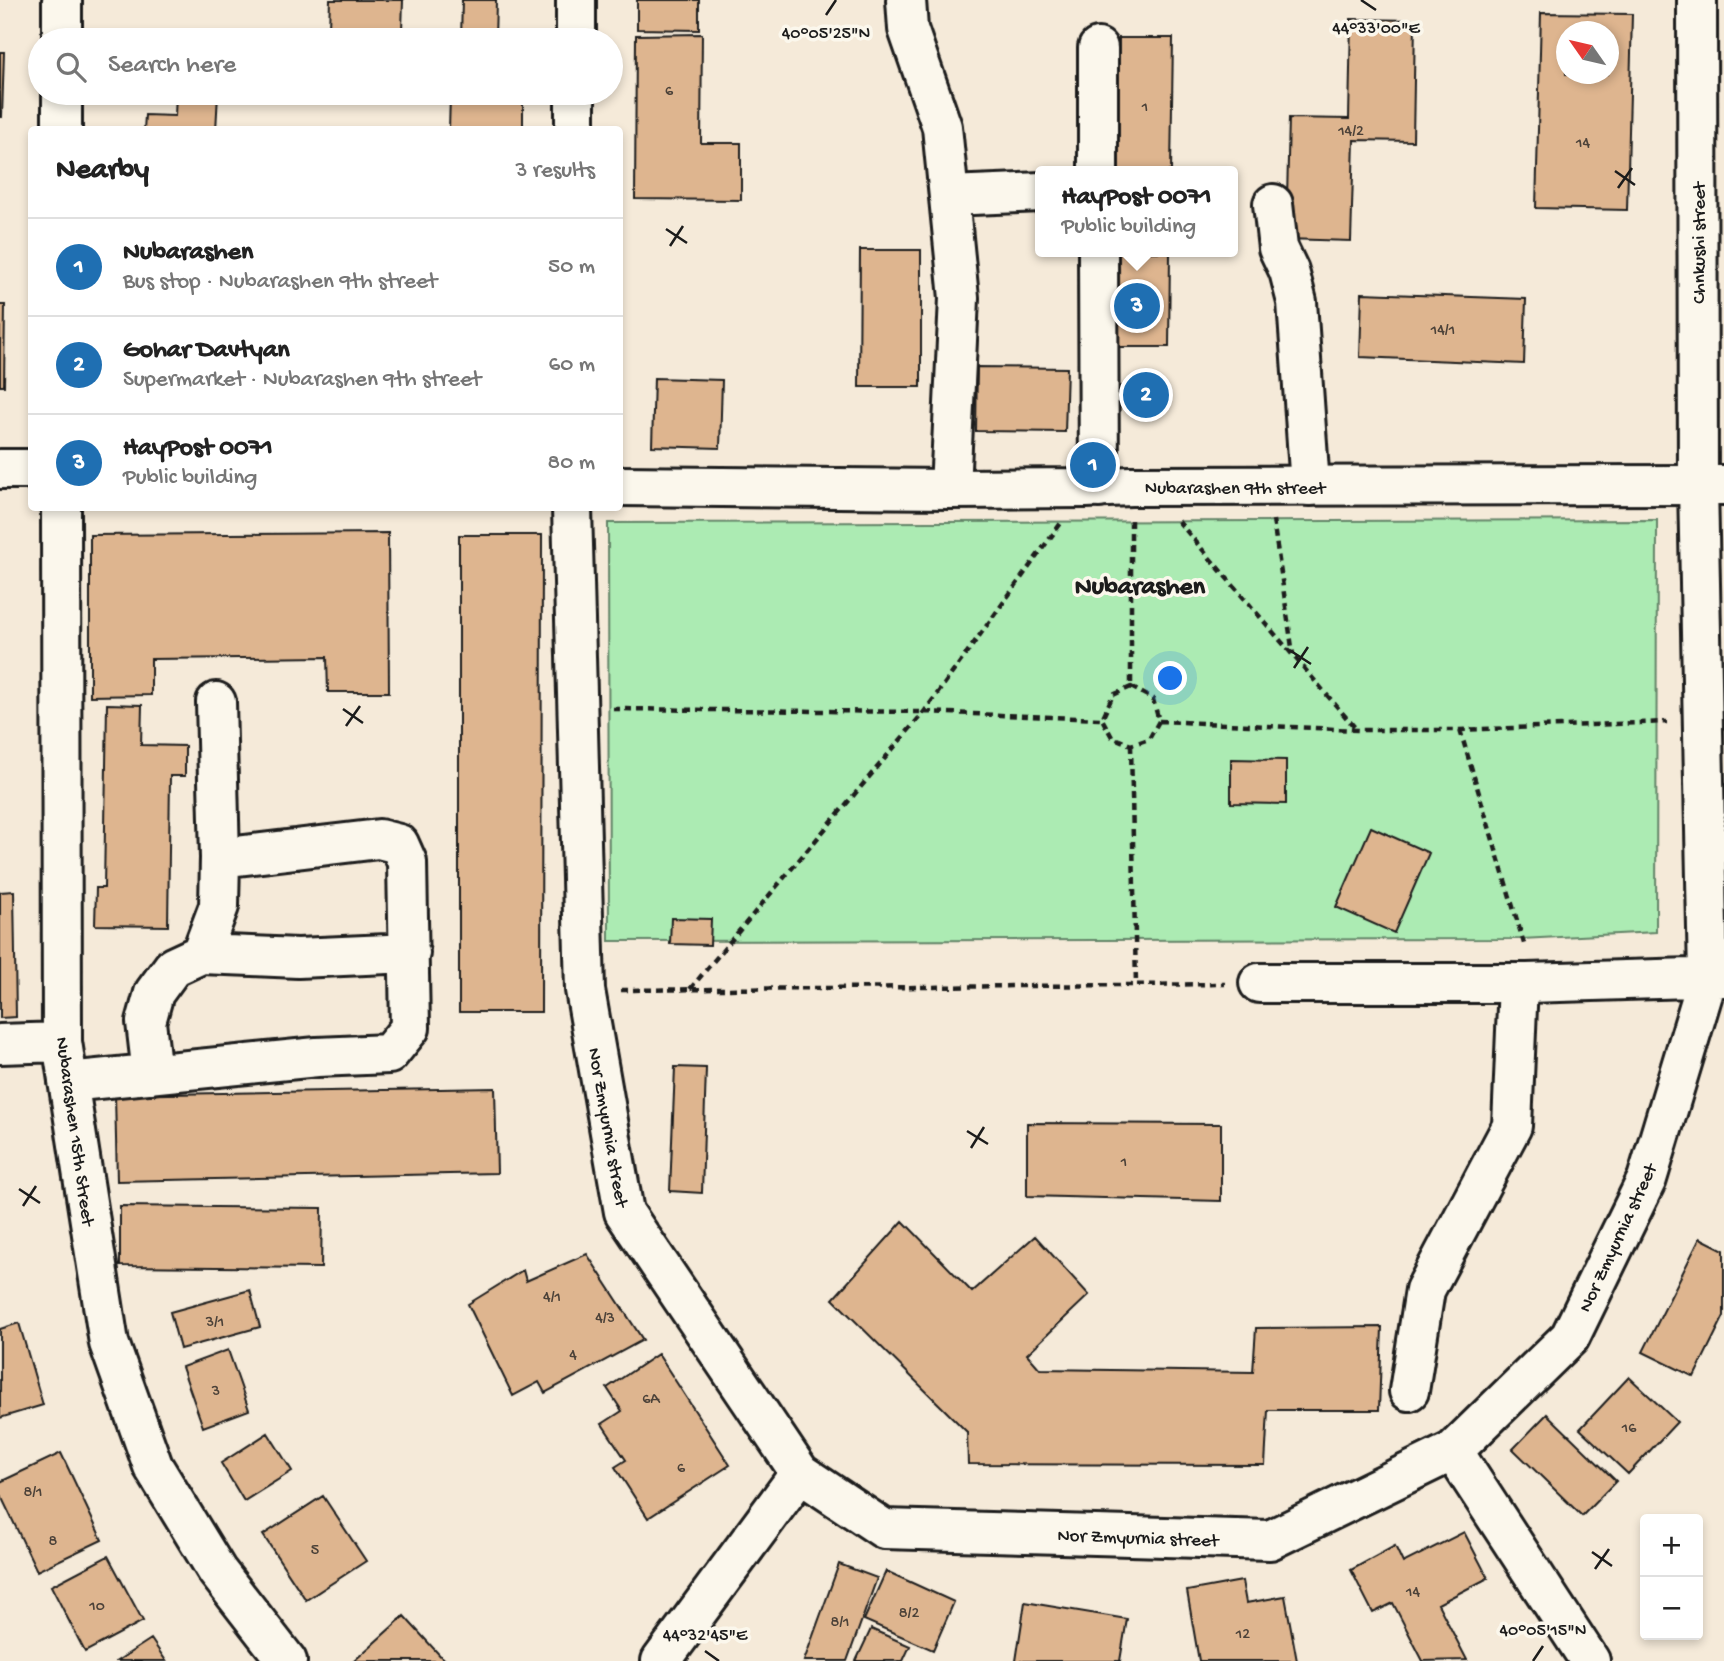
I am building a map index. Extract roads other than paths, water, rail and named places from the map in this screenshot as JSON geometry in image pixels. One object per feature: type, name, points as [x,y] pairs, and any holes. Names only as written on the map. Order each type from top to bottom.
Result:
[{"type":"street","points":[[62,0],[62,28]]},
{"type":"street","points":[[576,0],[576,28]]},
{"type":"street","points":[[906,0],[908,29],[942,127],[959,298],[950,489]]},
{"type":"street","name":"Chnkushi street","points":[[1697,0],[1711,485]]},
{"type":"street","points":[[1098,48],[1098,166]]},
{"type":"street","points":[[62,105],[62,126]]},
{"type":"street","points":[[575,105],[575,126]]},
{"type":"street","points":[[949,196],[1035,192]]},
{"type":"street","points":[[1273,204],[1278,248],[1289,271],[1297,302],[1310,486]]},
{"type":"street","points":[[1098,257],[1115,487]]},
{"type":"street","points":[[0,469],[28,469]]},
{"type":"street","name":"Nubarashen 9th street","points":[[623,486],[950,489],[1711,485]]},
{"type":"street","name":"Nor Zmyurnia street","points":[[572,511],[585,990],[624,1212],[800,1473],[884,1529],[1270,1540],[1454,1451],[1570,1337],[1647,1179],[1716,977],[1703,719],[1711,485]]},
{"type":"street","name":"Nubarashen 15th Street","points":[[61,511],[62,1042],[109,1343],[153,1466],[218,1571],[287,1661]]},
{"type":"street","points":[[201,954],[219,906],[216,702]]},
{"type":"street","points":[[68,1082],[317,1057],[389,1054],[411,1028],[407,862],[398,844],[379,839],[220,858]]},
{"type":"street","points":[[152,1074],[146,1023],[154,993],[173,967],[201,954],[298,958],[410,953]]},
{"type":"street","points":[[1259,983],[1523,983],[1716,977]]},
{"type":"street","points":[[1409,1391],[1425,1290],[1512,1126],[1523,983]]},
{"type":"street","points":[[0,1044],[62,1042]]},
{"type":"street","points":[[1454,1451],[1590,1661]]},
{"type":"street","points":[[661,1661],[800,1473]]},
{"type":"place","name":"HayPost 0071","points":[[1137,306]]},
{"type":"place","name":"Gohar Davtyan","points":[[1146,395]]},
{"type":"place","name":"Nubarashen","points":[[1093,465]]},
{"type":"district","name":"Nubarashen","points":[[1140,584]]}]
